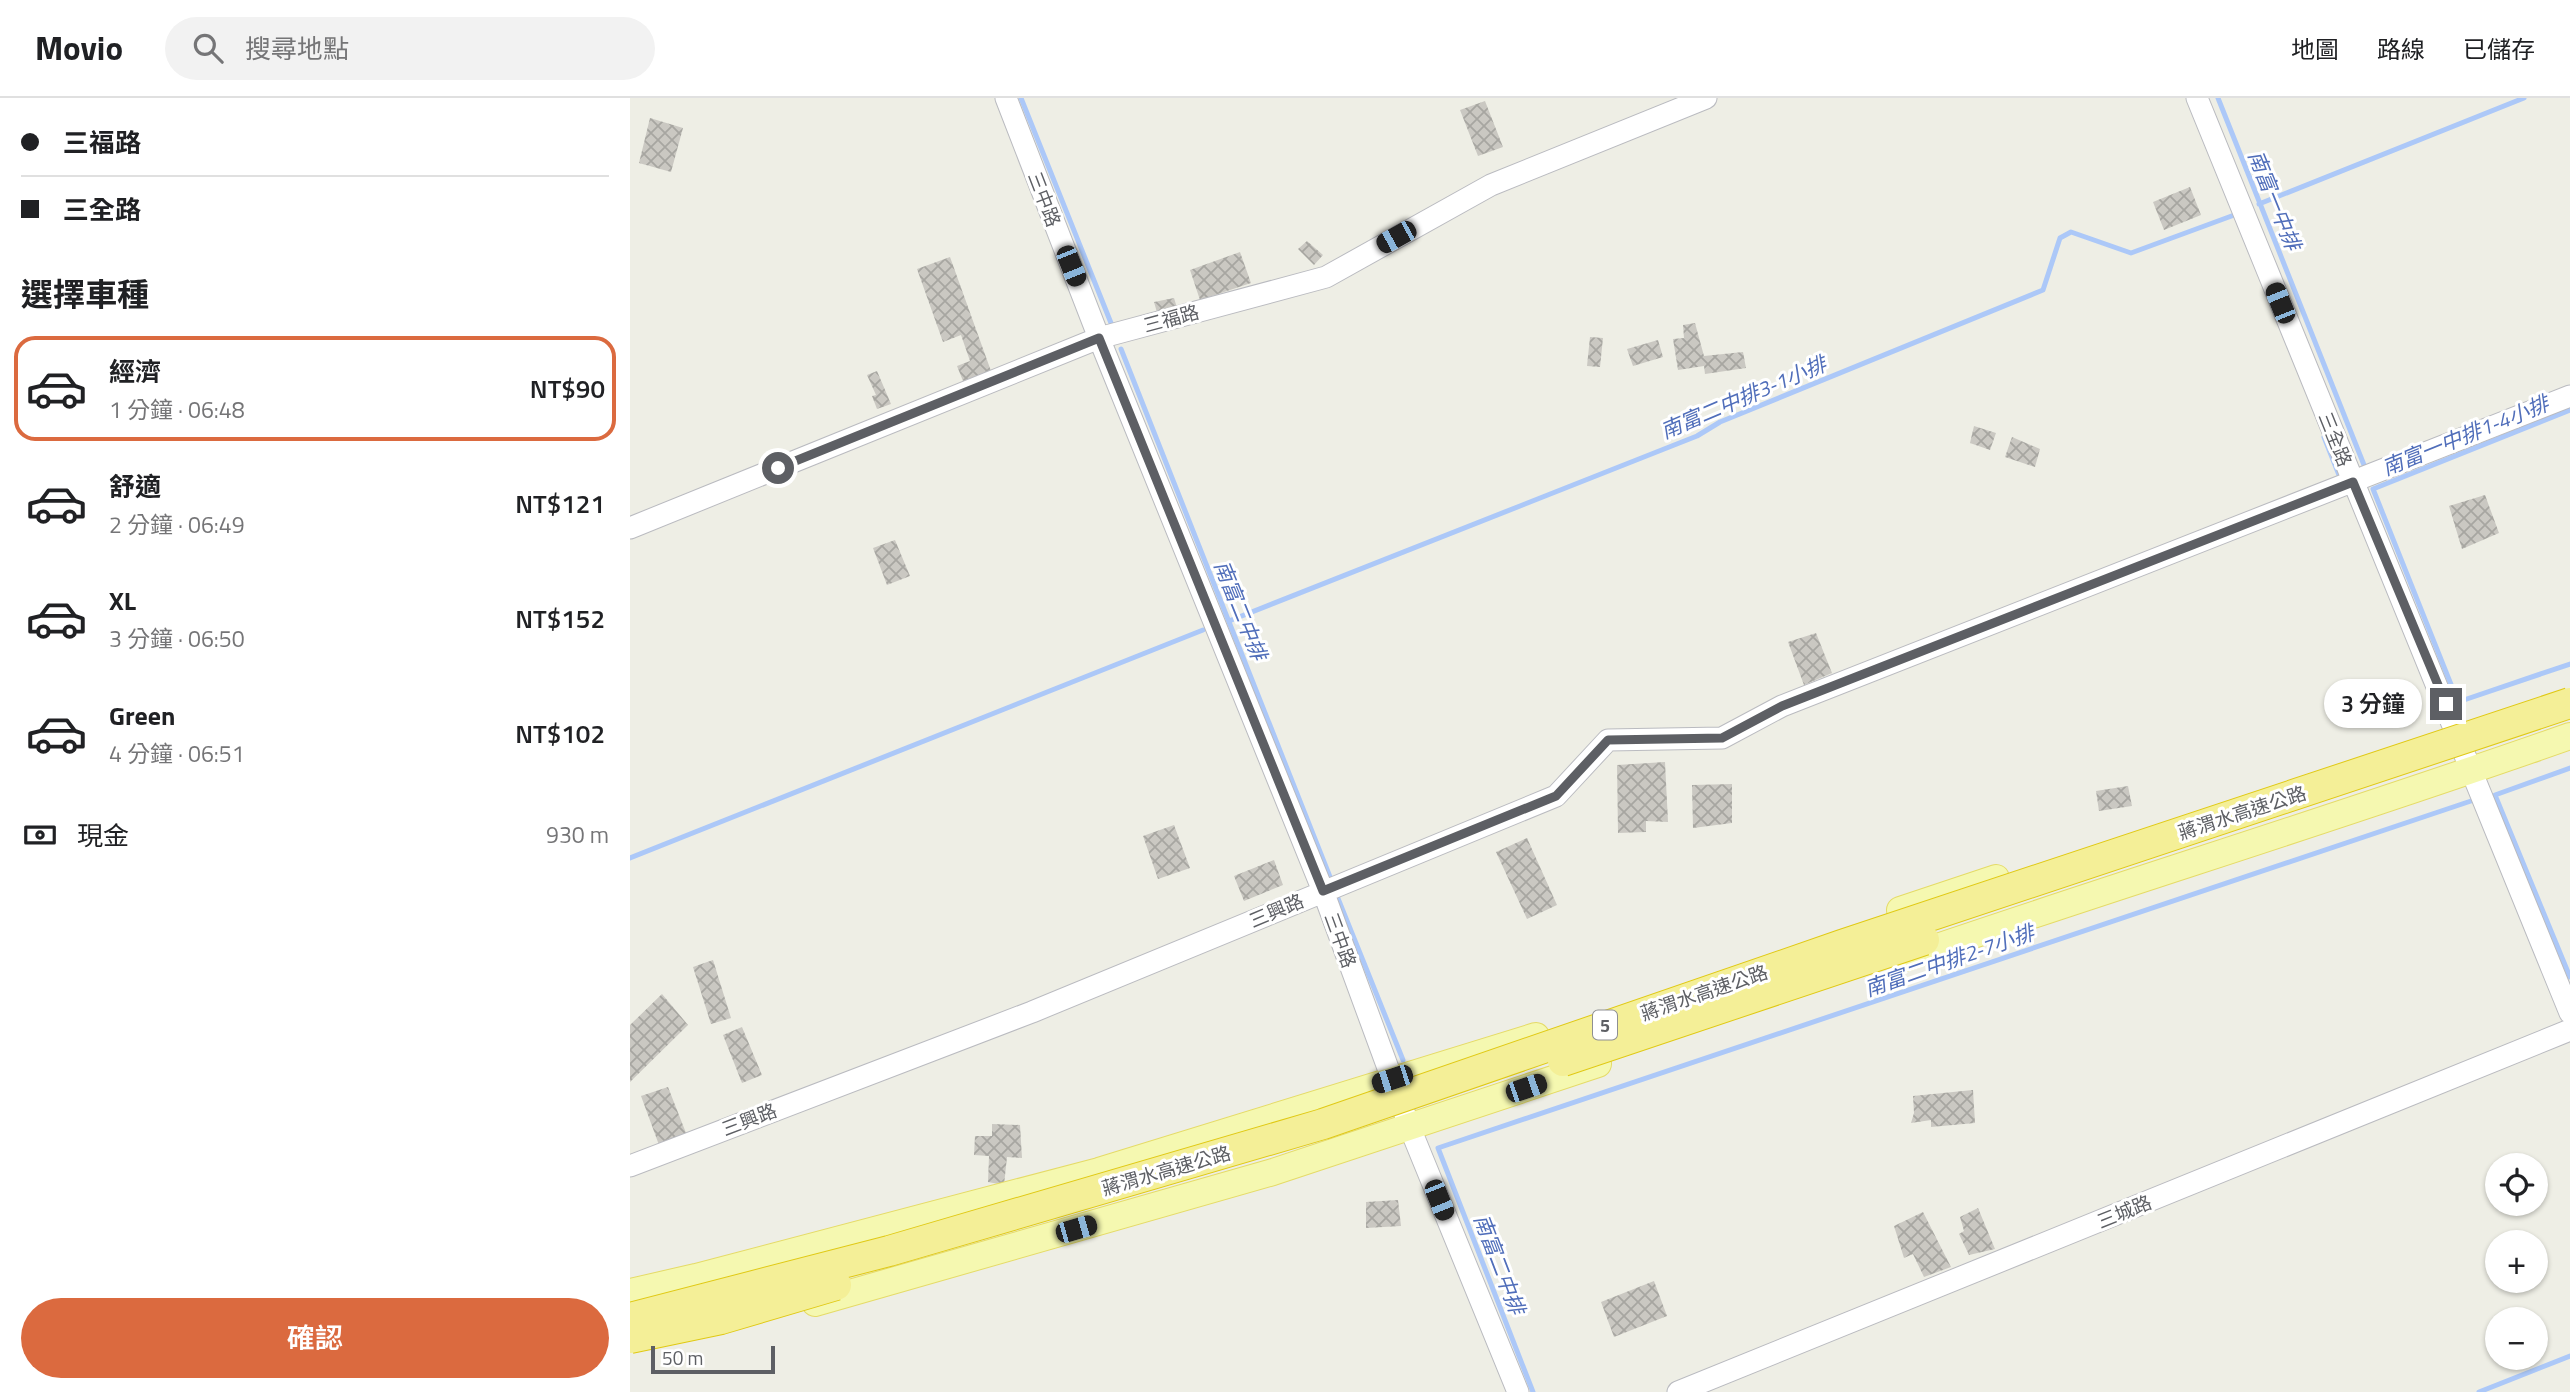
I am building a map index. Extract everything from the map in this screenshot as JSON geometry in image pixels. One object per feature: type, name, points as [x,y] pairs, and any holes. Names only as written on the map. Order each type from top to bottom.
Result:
[{"type":"highway","name":"蔣渭水高速公路","points":[[630,1318],[889,1251],[1323,1124],[1816,954],[2570,702]]},
{"type":"highway","name":"蔣渭水高速公路","points":[[630,1338],[721,1319],[1355,1131],[2570,722]]},
{"type":"main road","points":[[630,1292],[1099,1171],[1527,1039],[1942,896],[2570,691]]},
{"type":"main road","points":[[630,1351],[726,1328],[1273,1172],[1410,1128],[2109,888],[2570,736]]},
{"type":"street","name":"三中路","points":[[1006,98],[1099,338],[1323,891],[1410,1128],[1518,1392]]},
{"type":"street","name":"三福路","points":[[630,528],[1099,338],[1326,277],[1491,185],[1706,98]]},
{"type":"street","name":"三全路","points":[[2197,98],[2570,1013]]},
{"type":"street","name":"三興路","points":[[630,1166],[1032,1012],[1556,796],[1608,740],[1722,738],[1782,706],[2570,396]]},
{"type":"street","name":"三城路","points":[[1678,1392],[2570,1030]]},
{"type":"building","points":[[1485,101],[1503,147],[1478,156],[1460,110]]},
{"type":"building","points":[[650,118],[683,128],[671,172],[639,163]]},
{"type":"building","points":[[2190,187],[2201,215],[2164,230],[2153,202]]},
{"type":"building","points":[[1307,241],[1323,255],[1314,265],[1298,249]]},
{"type":"building","points":[[1240,252],[1251,283],[1200,300],[1190,270]]},
{"type":"building","points":[[950,257],[991,371],[963,381],[957,366],[970,361],[961,335],[943,342],[917,269]]},
{"type":"building","points":[[1174,298],[1178,311],[1158,316],[1154,302]]},
{"type":"building","points":[[1695,323],[1704,356],[1743,352],[1746,368],[1705,374],[1704,366],[1678,370],[1673,339],[1684,338],[1683,325]]},
{"type":"building","points":[[1590,337],[1603,338],[1600,367],[1587,366]]},
{"type":"building","points":[[1658,340],[1663,357],[1633,366],[1627,349]]},
{"type":"building","points":[[877,371],[891,404],[877,409],[872,396],[876,395],[867,375]]},
{"type":"building","points":[[1974,426],[1996,433],[1990,450],[1970,443]]},
{"type":"building","points":[[2012,437],[2040,449],[2035,467],[2005,457]]},
{"type":"building","points":[[2485,495],[2499,533],[2462,549],[2449,506]]},
{"type":"building","points":[[895,540],[910,576],[887,585],[873,548]]},
{"type":"building","points":[[1816,633],[1832,673],[1804,685],[1788,642]]},
{"type":"building","points":[[1665,762],[1668,822],[1646,821],[1646,832],[1618,833],[1617,765]]},
{"type":"building","points":[[1732,784],[1732,823],[1693,828],[1692,785]]},
{"type":"building","points":[[2128,786],[2132,806],[2099,811],[2096,791]]},
{"type":"building","points":[[1174,825],[1190,868],[1158,879],[1143,836]]},
{"type":"building","points":[[1527,838],[1557,905],[1527,919],[1496,852]]},
{"type":"building","points":[[1274,860],[1283,885],[1244,901],[1234,876]]},
{"type":"building","points":[[713,960],[731,1018],[711,1024],[693,967]]},
{"type":"building","points":[[662,994],[688,1025],[630,1082],[630,1025]]},
{"type":"building","points":[[742,1027],[762,1075],[742,1083],[723,1035]]},
{"type":"building","points":[[668,1087],[686,1133],[659,1145],[641,1096]]},
{"type":"building","points":[[1973,1090],[1975,1123],[1931,1127],[1931,1120],[1911,1123],[1914,1113],[1913,1096]]},
{"type":"building","points":[[992,1124],[1020,1125],[1022,1158],[1007,1157],[1004,1185],[988,1182],[989,1156],[974,1155],[975,1136],[992,1136]]},
{"type":"building","points":[[1398,1200],[1401,1226],[1366,1228],[1366,1202]]},
{"type":"building","points":[[1978,1208],[1995,1249],[1969,1255],[1959,1234],[1964,1231],[1960,1217]]},
{"type":"building","points":[[1923,1212],[1951,1267],[1924,1277],[1913,1254],[1904,1258],[1894,1226]]},
{"type":"building","points":[[1654,1281],[1667,1316],[1614,1337],[1601,1302]]},
{"type":"waterway","name":"南富二中排","points":[[1021,98],[1113,328]]},
{"type":"waterway","name":"南富一中排","points":[[2218,98],[2366,470]]},
{"type":"waterway","points":[[2259,204],[2524,98]]},
{"type":"waterway","name":"南富二中排3-1小排","points":[[1229,621],[1697,436],[1720,422],[2043,290],[2060,238],[2071,232],[2131,253],[2237,214]]},
{"type":"waterway","name":"南富二中排","points":[[1121,349],[1332,882]]},
{"type":"waterway","name":"南富一中排","points":[[2570,410],[2373,489],[2458,702],[2570,664]]},
{"type":"waterway","name":"南富一中排1-4小排","points":[[2324,437],[2341,480]]},
{"type":"waterway","points":[[630,858],[1203,630]]},
{"type":"waterway","name":"南富一中排","points":[[2570,768],[2495,795],[2570,977]]},
{"type":"waterway","name":"南富二中排2-7小排","points":[[1533,1392],[1438,1148],[2471,801]]},
{"type":"waterway","name":"南富二中排","points":[[1337,896],[1403,1060]]},
{"type":"waterway","points":[[2479,1392],[2570,1356]]},
{"type":"route","points":[[778,468],[1099,338],[1323,891],[1556,796],[1608,740],[1722,738],[1782,706],[2353,482],[2446,704]]}]
